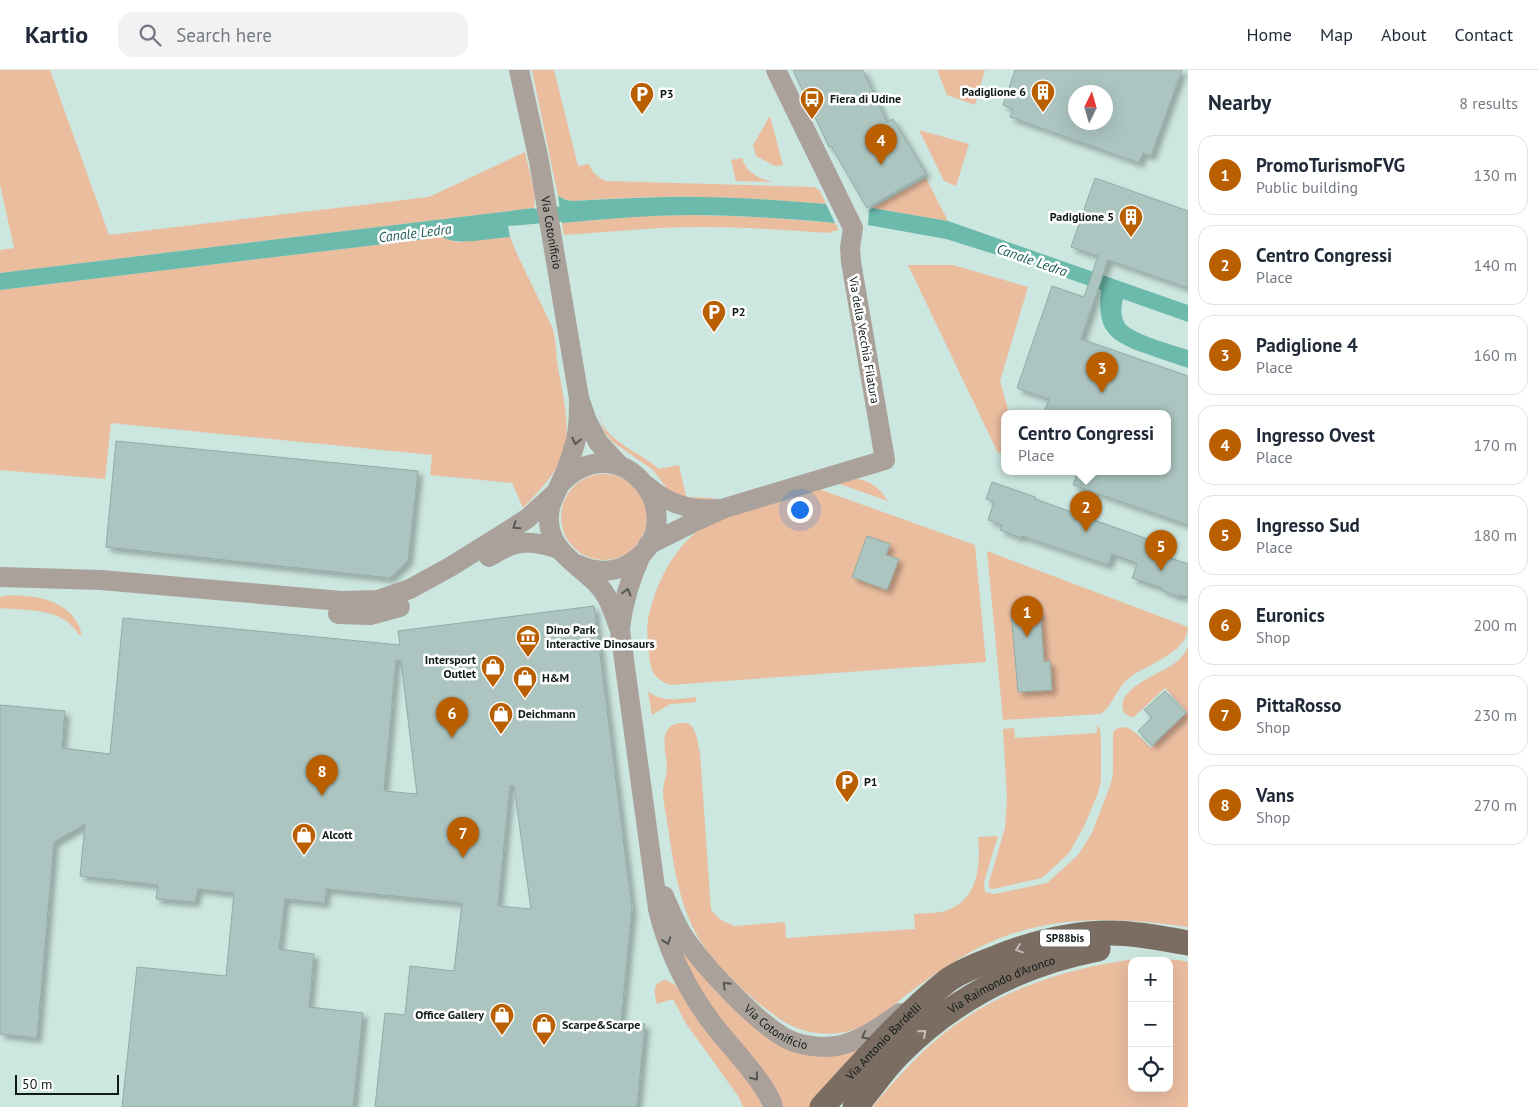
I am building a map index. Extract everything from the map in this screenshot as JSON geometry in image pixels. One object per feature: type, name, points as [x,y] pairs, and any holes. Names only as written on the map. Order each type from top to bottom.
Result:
[{"type":"main road","name":"Via Raimondo d'Aronco","points":[[949,980],[983,963],[1021,948],[1083,935],[1139,934],[1188,944]]},
{"type":"main road","name":"Via Raimondo d'Aronco","points":[[855,1107],[899,1054],[948,1012],[986,987],[1025,969],[1069,954],[1104,947],[1145,944],[1188,944]]},
{"type":"main road","name":"Via Antonio Bardelli","points":[[822,1107],[891,1033],[949,980]]},
{"type":"street","name":"Via Cotonificio","points":[[519,70],[539,161],[579,398],[577,437],[569,465],[557,489],[549,514],[551,532],[565,555],[601,588],[611,605],[620,630],[658,909],[666,940],[686,985],[713,1024],[767,1092],[773,1107]]},
{"type":"street","name":"Via della Vecchia Filatura","points":[[645,550],[694,522],[725,508],[885,460],[851,262],[850,248],[853,228],[776,70]]},
{"type":"street","name":"Via Cotonificio","points":[[579,398],[587,421],[598,442],[620,466],[635,474],[647,486],[653,497],[656,509],[654,534],[632,575],[626,593],[620,630]]},
{"type":"street","points":[[0,577],[101,580],[342,601],[378,600],[410,590],[528,518],[578,469],[588,465],[609,464],[620,466]]},
{"type":"street","name":"Via della Vecchia Filatura","points":[[647,486],[658,496],[677,505],[706,510],[725,508]]},
{"type":"street","points":[[0,592],[38,589],[108,592],[370,615],[392,610],[419,598],[448,583],[503,548],[516,543],[535,542],[565,555],[591,570],[602,571],[623,567],[645,550]]},
{"type":"street","name":"Via Cotonificio","points":[[655,876],[683,935],[699,959],[764,1022],[778,1034],[793,1042],[808,1045],[835,1046],[859,1039],[873,1032],[949,980]]},
{"type":"shaded area","points":[[0,70],[50,70],[109,235],[429,197],[525,152],[535,195],[534,208],[0,273],[0,250],[14,248],[0,184]]},
{"type":"shaded area","points":[[532,70],[554,70],[578,166],[589,164],[600,178],[606,181],[814,187],[820,191],[826,204],[715,197],[573,201],[558,196]]},
{"type":"shaded area","points":[[937,70],[985,70],[975,105],[947,95]]},
{"type":"shaded area","points":[[770,116],[783,165],[775,166],[756,156],[753,145]]},
{"type":"shaded area","points":[[919,130],[969,144],[956,186],[944,181]]},
{"type":"shaded area","points":[[742,158],[747,168],[754,175],[773,182],[736,181],[731,160]]},
{"type":"shaded area","points":[[926,178],[948,221],[872,208]]},
{"type":"shaded area","points":[[641,216],[758,217],[835,223],[838,229],[830,233],[749,228],[684,227],[564,235],[562,223]]},
{"type":"shaded area","points":[[440,235],[456,242],[510,237],[553,331],[565,407],[566,443],[561,461],[546,482],[523,508],[512,483],[430,475],[432,455],[111,423],[105,479],[0,470],[0,290],[426,239]]},
{"type":"shaded area","points":[[908,265],[953,265],[1028,287],[1000,381],[1008,410],[1001,410],[1001,453],[998,453]]},
{"type":"shaded area","points":[[598,414],[604,428],[613,437],[659,469],[679,465],[686,497],[719,498],[692,501],[669,491],[653,470],[613,442],[605,433]]},
{"type":"shaded area","points":[[604,474],[620,477],[628,481],[640,493],[644,501],[647,517],[644,533],[640,541],[628,553],[620,557],[604,560],[588,557],[580,553],[568,541],[564,533],[561,517],[564,501],[568,493],[580,481],[588,477]]},
{"type":"shaded area","points":[[857,479],[875,486],[888,501],[834,482]]},
{"type":"shaded area","points":[[816,488],[975,545],[986,662],[670,685],[658,678],[650,663],[647,635],[648,621],[658,586],[665,571],[680,549],[698,531],[718,520]]},
{"type":"shaded area","points":[[987,551],[1188,627],[1186,636],[1174,651],[1129,678],[1107,708],[1100,714],[1003,720]]},
{"type":"shaded area","points":[[27,596],[51,601],[70,613],[82,635],[79,635],[64,619],[54,615],[33,610],[0,608],[0,597]]},
{"type":"shaded area","points":[[1188,648],[1188,927],[1121,920],[1099,920],[1055,924],[1011,934],[984,945],[946,967],[879,1017],[865,1025],[849,1031],[828,1034],[799,1029],[770,1012],[747,993],[713,959],[698,937],[691,924],[677,881],[663,799],[667,768],[664,741],[665,734],[673,725],[686,723],[690,725],[697,737],[700,753],[711,910],[721,920],[734,926],[785,922],[786,938],[915,929],[914,914],[945,911],[956,906],[971,891],[978,871],[978,837],[998,836],[984,882],[985,892],[994,894],[1047,883],[1078,855],[1092,833],[1110,786],[1113,775],[1113,732],[1123,727],[1134,731],[1151,748],[1187,712],[1165,688],[1135,716],[1131,717],[1125,714],[1122,705],[1125,697],[1140,683],[1181,658]]},
{"type":"shaded area","points":[[648,691],[664,699],[696,697],[696,702],[670,704],[652,715]]},
{"type":"shaded area","points":[[1097,725],[1100,729],[1101,743],[1101,781],[1084,827],[1069,853],[1042,878],[993,889],[989,888],[989,882],[1005,828],[1007,798],[1003,729],[1014,728],[1015,738],[1097,733]]},
{"type":"shaded area","points":[[684,945],[766,1033],[870,1043],[811,1107],[780,1107],[718,1018],[675,947]]},
{"type":"shaded area","points":[[1173,960],[1188,962],[1188,1107],[872,1107],[931,1044],[982,1008],[1003,996],[1049,978],[1097,965],[1128,961],[1128,1092],[1173,1092]]},
{"type":"shaded area","points":[[666,980],[677,986],[745,1076],[760,1099],[762,1107],[743,1107],[738,1096],[687,1025],[673,999],[657,1004],[656,986],[661,981]]},
{"type":"water","points":[[558,196],[573,201],[652,197],[715,197],[826,204],[835,223],[746,216],[693,215],[644,216],[562,223]]},
{"type":"water","points":[[534,208],[537,223],[508,226],[510,237],[460,241],[435,236],[426,239],[0,290],[0,273]]},
{"type":"water","points":[[872,208],[948,221],[1188,305],[1188,322],[1123,299],[1121,309],[1124,322],[1131,329],[1188,350],[1188,368],[1149,355],[1114,338],[1103,324],[1100,303],[1101,290],[946,239],[868,225],[869,210]]},
{"type":"building","points":[[793,70],[863,70],[887,122],[893,119],[926,174],[867,208],[831,146],[829,147]]},
{"type":"building","name":"Padiglione 6","points":[[1015,70],[1182,70],[1151,156],[1143,153],[1139,163],[1010,117],[1013,109],[1003,105]]},
{"type":"building","points":[[1095,178],[1188,211],[1188,288],[1108,260],[1081,339],[1188,376],[1188,525],[1073,485],[1077,475],[1171,475],[1171,410],[1045,410],[1049,399],[1017,388],[1052,286],[1084,297],[1098,256],[1071,247]]},
{"type":"building","points":[[116,441],[418,471],[408,561],[390,578],[106,547]]},
{"type":"building","points":[[992,482],[1150,540],[1154,544],[1156,553],[1188,564],[1188,597],[1180,595],[1180,597],[1161,590],[1162,588],[1132,578],[1137,564],[1112,554],[1108,565],[1000,530],[1002,525],[988,520],[994,502],[986,499]]},
{"type":"building","points":[[867,536],[890,544],[886,555],[899,559],[887,590],[852,577]]},
{"type":"building","points":[[594,606],[632,908],[621,1022],[645,1024],[637,1107],[375,1107],[385,1013],[405,1015],[410,966],[454,971],[462,903],[326,889],[325,903],[285,899],[279,949],[314,954],[309,1007],[363,1013],[353,1107],[122,1107],[137,967],[226,976],[234,893],[198,889],[195,902],[156,899],[158,885],[80,876],[85,824],[54,842],[37,1038],[0,1034],[0,705],[65,711],[62,748],[110,754],[123,618],[400,645],[398,631]],"holes":[[[396,660],[401,660],[417,794],[384,791]],[[510,786],[514,786],[531,909],[498,906]]]},
{"type":"building","points":[[1040,610],[1044,662],[1050,661],[1052,690],[1018,692],[1011,612]]},
{"type":"building","points":[[1165,691],[1186,713],[1152,745],[1138,731],[1152,717],[1144,710]]},
{"type":"waterway","name":"Canale Ledra","points":[[515,218],[582,212]]},
{"type":"place","name":"Padiglione 6","points":[[1043,113]]},
{"type":"place","name":"P3","points":[[642,115]]},
{"type":"place","name":"Fiera di Udine","points":[[812,120]]},
{"type":"place","name":"Ingresso Ovest","points":[[881,165]]},
{"type":"place","name":"Padiglione 5","points":[[1131,238]]},
{"type":"place","name":"P2","points":[[714,333]]},
{"type":"place","name":"Padiglione 4","points":[[1102,393]]},
{"type":"place","name":"Centro Congressi","points":[[1086,532]]},
{"type":"place","name":"Ingresso Sud","points":[[1161,571]]},
{"type":"place","name":"PromoTurismoFVG","points":[[1027,637]]},
{"type":"place","name":"Dino Park Interactive Dinosaurs","points":[[528,658]]},
{"type":"place","name":"Intersport Outlet","points":[[493,688]]},
{"type":"place","name":"H&M","points":[[525,699]]},
{"type":"place","name":"Deichmann","points":[[501,735]]},
{"type":"place","name":"Euronics","points":[[452,738]]},
{"type":"place","name":"Vans","points":[[322,796]]},
{"type":"place","name":"P1","points":[[847,803]]},
{"type":"place","name":"Alcott","points":[[304,856]]},
{"type":"place","name":"PittaRosso","points":[[463,858]]},
{"type":"place","name":"Office Gallery","points":[[502,1036]]},
{"type":"place","name":"Scarpe&Scarpe","points":[[544,1046]]}]
